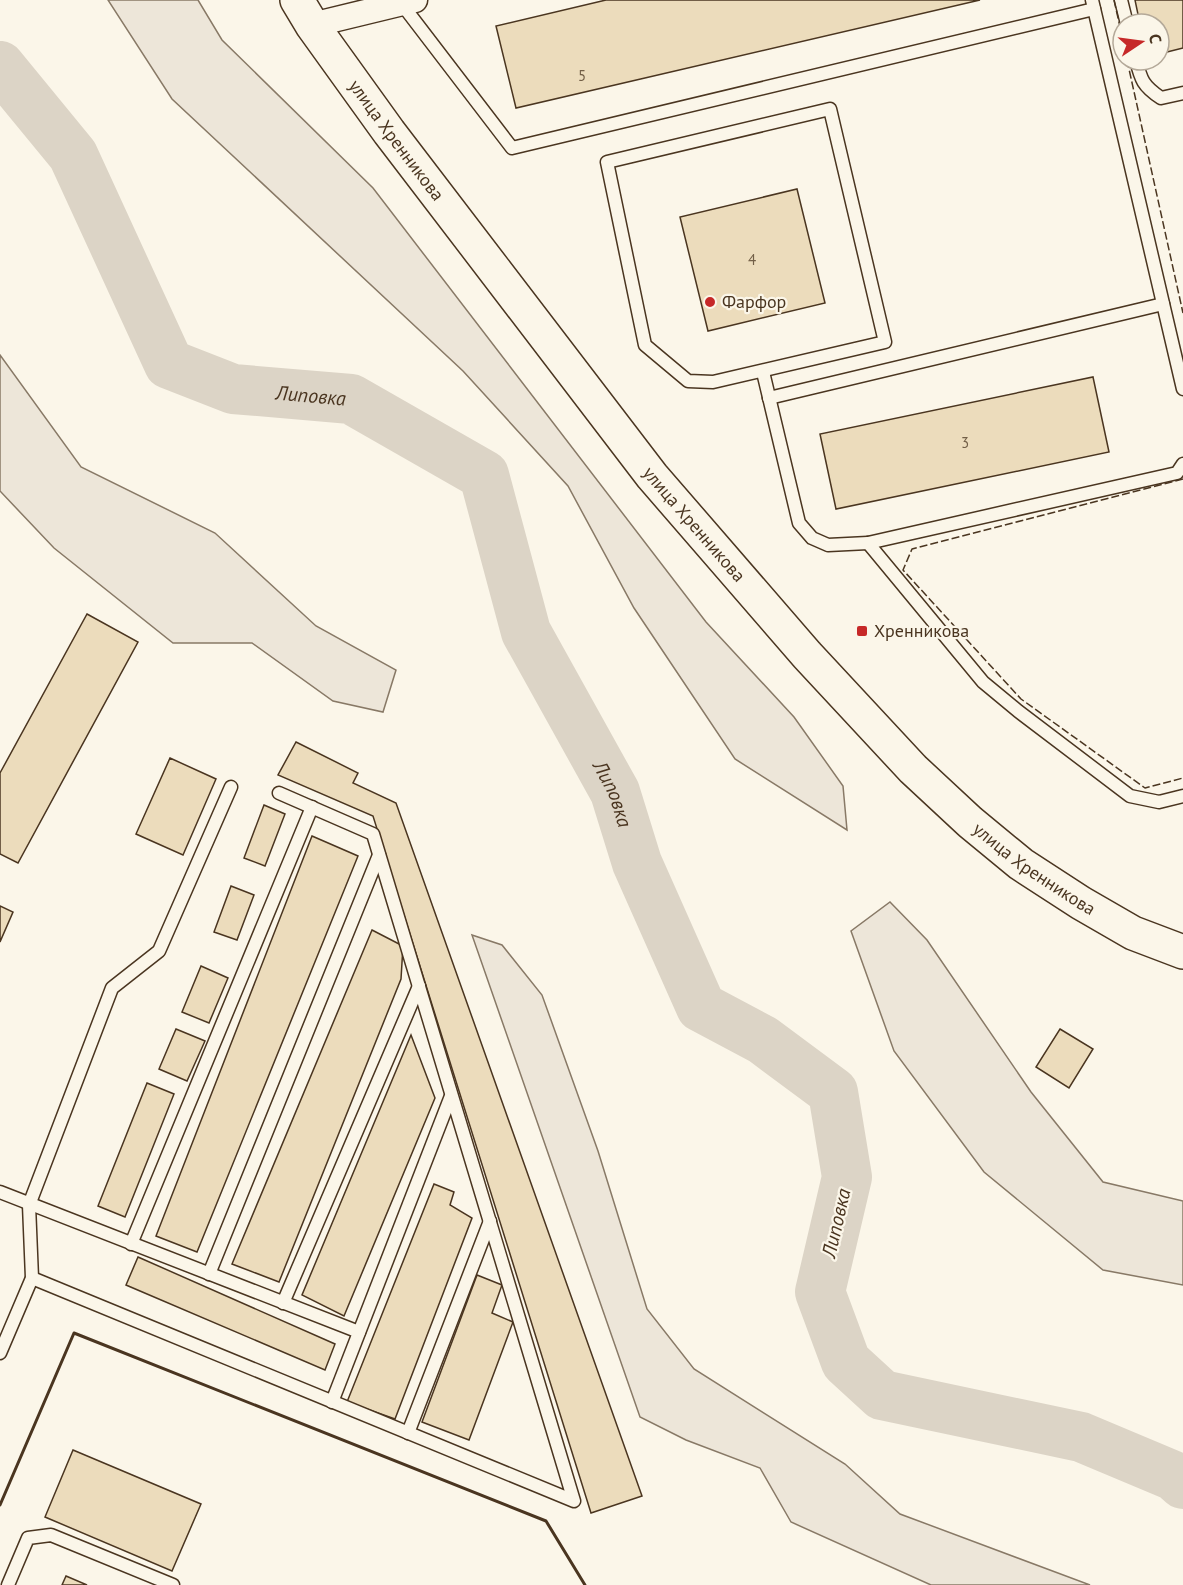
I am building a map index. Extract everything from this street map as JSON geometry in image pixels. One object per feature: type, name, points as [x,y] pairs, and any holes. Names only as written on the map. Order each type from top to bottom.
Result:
[{"type":"street","points":[[305,13],[399,2]]},
{"type":"street","name":"улица Хренникова","points":[[305,13],[389,132],[652,476],[807,655],[897,751],[970,822],[1021,864],[1133,933],[1183,952]]},
{"type":"lane","points":[[399,2],[512,148],[1093,4],[1183,389]]},
{"type":"lane","points":[[1139,72],[1147,89],[1161,98],[1183,93]]},
{"type":"lane","points":[[830,109],[885,342],[763,372],[713,382],[688,381],[645,345],[607,162],[830,109]]},
{"type":"lane","points":[[769,398],[1163,304]]},
{"type":"lane","points":[[763,372],[799,523],[812,538],[828,544],[867,543],[1177,473],[1183,464]]},
{"type":"lane","points":[[867,543],[984,682],[1018,711],[1130,796],[1159,802],[1183,796]]},
{"type":"lane","points":[[0,1353],[32,1278],[29,1205],[112,988],[159,951],[231,787]]},
{"type":"lane","points":[[32,1278],[574,1501],[373,834],[279,793]]},
{"type":"lane","points":[[131,1244],[312,807]]},
{"type":"lane","points":[[209,1274],[379,855]]},
{"type":"lane","points":[[284,1303],[419,986]]},
{"type":"lane","points":[[332,1402],[451,1096]]},
{"type":"lane","points":[[0,1192],[359,1332]]},
{"type":"lane","points":[[408,1433],[490,1221]]},
{"type":"lane","points":[[8,1585],[28,1538],[51,1535],[173,1585]]},
{"type":"shaded area","points":[[108,0],[198,0],[222,40],[373,188],[706,622],[794,717],[843,786],[847,830],[735,759],[634,608],[568,486],[463,371],[172,99]]},
{"type":"shaded area","points":[[0,355],[81,467],[215,533],[316,626],[396,670],[383,712],[333,701],[252,643],[173,643],[54,548],[0,491]]},
{"type":"shaded area","points":[[890,902],[927,940],[1031,1092],[1103,1182],[1183,1201],[1183,1285],[1103,1270],[984,1172],[894,1051],[851,931]]},
{"type":"shaded area","points":[[472,935],[502,945],[542,995],[598,1151],[647,1309],[694,1369],[845,1464],[900,1514],[1090,1585],[931,1585],[791,1522],[760,1468],[686,1440],[640,1417]]},
{"type":"building","points":[[606,0],[980,0],[516,108],[496,26]]},
{"type":"building","points":[[1135,0],[1183,0],[1183,48],[1171,51],[1171,12],[1138,12]]},
{"type":"building","points":[[797,189],[825,303],[708,331],[680,217]]},
{"type":"building","points":[[1093,377],[1109,452],[836,509],[820,434]]},
{"type":"building","points":[[87,614],[138,642],[18,863],[0,854],[0,773]]},
{"type":"building","points":[[296,742],[358,773],[353,783],[396,803],[642,1496],[591,1513],[373,816],[278,775]]},
{"type":"building","points":[[170,758],[216,779],[183,855],[136,834]]},
{"type":"building","points":[[264,805],[285,814],[265,866],[244,858]]},
{"type":"building","points":[[312,836],[358,856],[197,1252],[156,1236]]},
{"type":"building","points":[[231,886],[254,895],[237,940],[214,932]]},
{"type":"building","points":[[0,906],[13,912],[0,942]]},
{"type":"building","points":[[372,930],[403,946],[401,979],[279,1282],[232,1264]]},
{"type":"building","points":[[201,966],[228,978],[209,1023],[182,1012]]},
{"type":"building","points":[[176,1029],[205,1041],[187,1081],[159,1069]]},
{"type":"building","points":[[1060,1029],[1093,1049],[1069,1088],[1036,1067]]},
{"type":"building","points":[[411,1035],[435,1098],[344,1316],[302,1295]]},
{"type":"building","points":[[147,1083],[174,1094],[125,1217],[98,1206]]},
{"type":"building","points":[[434,1184],[454,1192],[450,1205],[472,1218],[395,1419],[347,1402]]},
{"type":"building","points":[[138,1257],[335,1344],[325,1370],[126,1285]]},
{"type":"building","points":[[477,1275],[502,1285],[492,1313],[513,1322],[469,1440],[422,1422]]},
{"type":"building","points":[[73,1450],[201,1504],[172,1571],[45,1517]]},
{"type":"building","points":[[66,1576],[87,1585],[62,1585]]},
{"type":"waterway","name":"Липовка","points":[[0,66],[73,155],[169,364],[233,389],[351,399],[484,475],[526,632],[615,792],[637,863],[701,1007],[763,1040],[833,1092],[847,1177],[820,1292],[846,1362],[882,1395],[1081,1437],[1174,1476],[1183,1484]]},
{"type":"fence","points":[[1114,0],[1117,12]]},
{"type":"fence","points":[[1130,72],[1183,313]]},
{"type":"fence","points":[[1183,479],[912,549],[903,570],[1021,699],[1145,788],[1183,778]]},
{"type":"wall","points":[[0,1505],[74,1333],[546,1521],[585,1585]]},
{"type":"place","name":"Фарфор","points":[[710,302]]},
{"type":"place","name":"Хренникова","points":[[862,631]]}]
